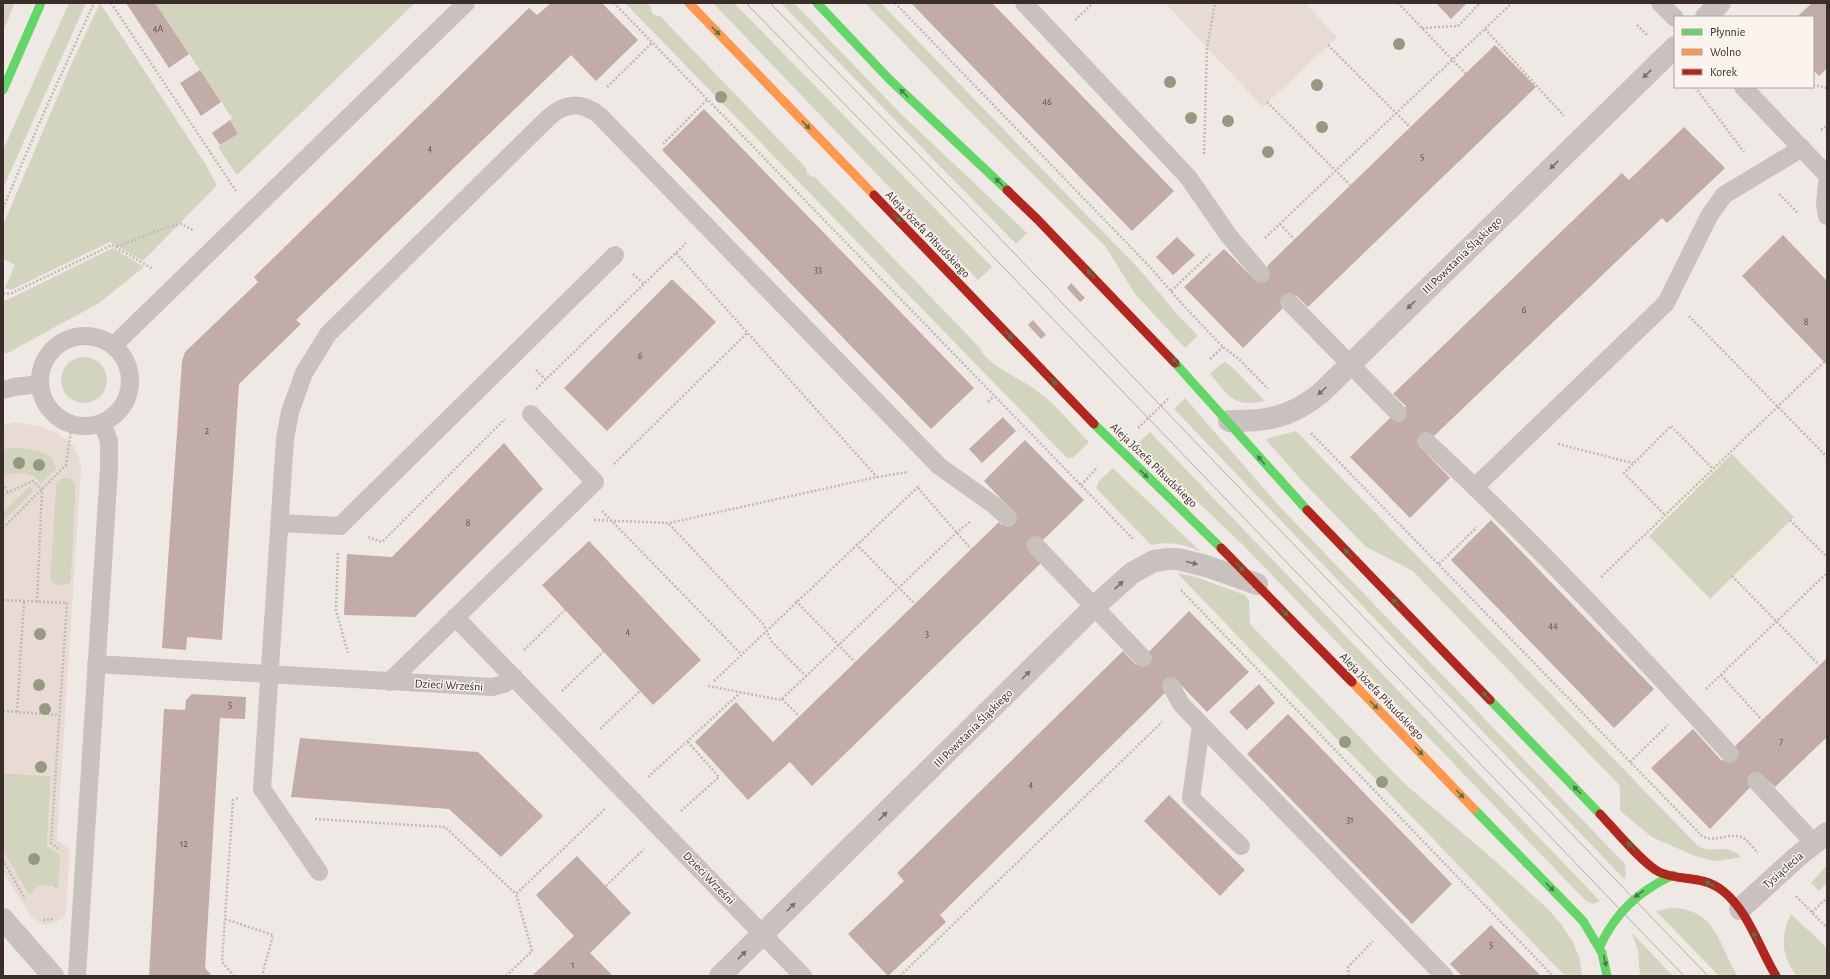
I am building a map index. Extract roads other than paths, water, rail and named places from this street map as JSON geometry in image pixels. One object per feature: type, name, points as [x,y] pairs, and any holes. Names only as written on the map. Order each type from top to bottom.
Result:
[{"type":"street","points":[[3,90],[41,3]]},
{"type":"street","name":"Aleja Józefa Piłsudskiego","points":[[689,3],[1094,424],[1257,584],[1583,921],[1600,946],[1605,957],[1607,976]]},
{"type":"street","points":[[817,3],[899,88],[997,180],[1058,240],[1164,349],[1287,490],[1639,854],[1660,872],[1693,878],[1710,884],[1726,895],[1740,908],[1751,926],[1769,966],[1776,976]]},
{"type":"street","points":[[1707,16],[1720,3]]},
{"type":"street","name":"III Powstania Śląskiego","points":[[1228,422],[1252,422],[1275,418],[1308,403],[1321,393],[1674,48]]},
{"type":"street","name":"III Powstania Śląskiego","points":[[720,976],[1094,608],[1132,573],[1154,562],[1177,559],[1206,566],[1257,584]]},
{"type":"street","name":"Tysiąclecia","points":[[1740,908],[1821,838]]},
{"type":"street","points":[[1600,946],[1615,919],[1627,904],[1646,889],[1673,875]]},
{"type":"street","points":[[3,918],[53,976]]},
{"type":"street","points":[[1767,976],[1769,966]]},
{"type":"lane","points":[[114,345],[466,3]]},
{"type":"lane","points":[[1024,3],[1188,177],[1229,236],[1261,274]]},
{"type":"lane","points":[[1660,3],[1674,17]]},
{"type":"lane","points":[[1743,88],[1827,175]]},
{"type":"lane","points":[[319,872],[262,789],[285,439],[290,412],[304,373],[328,334],[554,112],[570,105],[580,105],[599,114],[939,466],[994,505],[1008,518]]},
{"type":"lane","points":[[1475,487],[1666,303],[1709,216],[1724,195],[1802,148]]},
{"type":"lane","points":[[1827,183],[1825,204],[1827,216]]},
{"type":"lane","points":[[280,523],[340,526],[615,255]]},
{"type":"lane","points":[[1289,302],[1398,413]]},
{"type":"lane","points":[[76,336],[90,336],[103,339],[114,345],[123,355],[129,368],[131,381],[129,394],[122,406],[114,416],[102,423],[87,426],[72,424],[60,418],[50,409],[43,397],[40,384],[41,371],[53,348],[64,340],[76,336]]},
{"type":"lane","points":[[3,390],[14,387],[40,384]]},
{"type":"lane","points":[[390,682],[590,487],[531,414]]},
{"type":"lane","points":[[77,976],[109,469],[109,441],[102,423]]},
{"type":"lane","points":[[1426,441],[1475,487],[1583,595],[1730,754]]},
{"type":"lane","points":[[1035,545],[1143,658]]},
{"type":"lane","points":[[455,617],[514,677]]},
{"type":"lane","name":"Dzieci Wrześni","points":[[96,664],[492,687],[504,684],[514,677],[803,976]]},
{"type":"lane","points":[[1171,686],[1182,704],[1201,725],[1444,976]]},
{"type":"lane","points":[[1201,725],[1191,798],[1241,846]]},
{"type":"lane","points":[[1756,781],[1821,838]]},
{"type":"tram line","points":[[746,3],[979,242],[1684,976]]},
{"type":"tram line","points":[[770,3],[992,230],[1708,976]]}]
